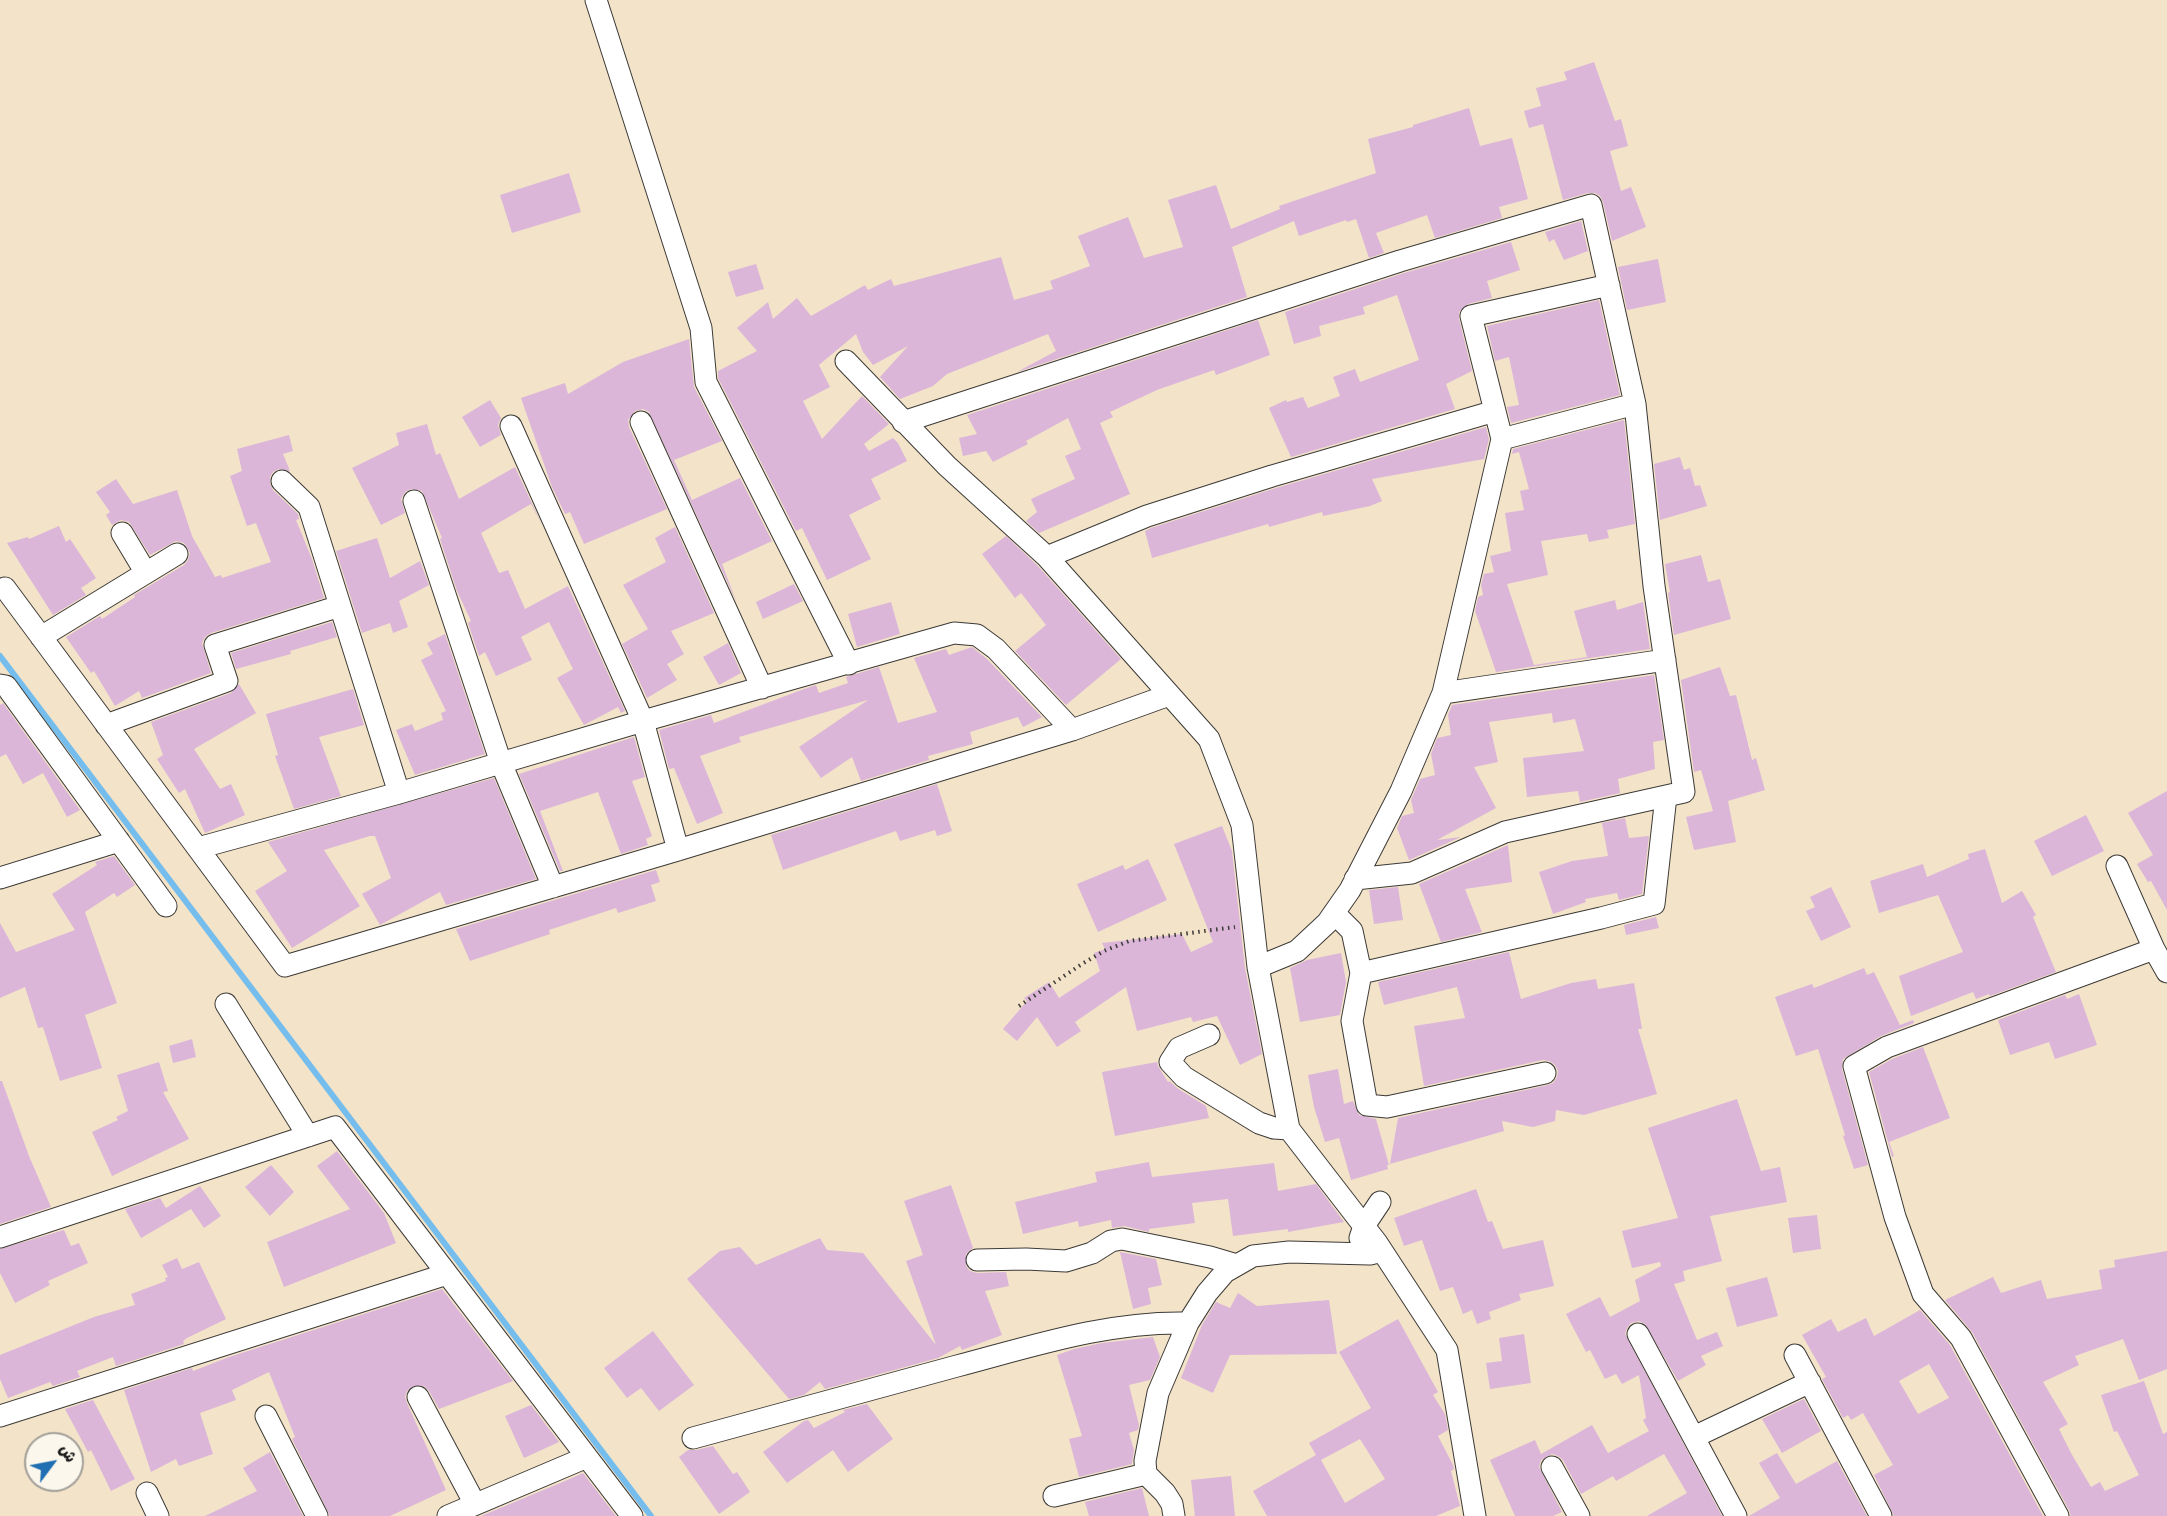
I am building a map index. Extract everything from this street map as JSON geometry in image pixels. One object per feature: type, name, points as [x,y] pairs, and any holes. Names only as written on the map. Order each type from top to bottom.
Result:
[{"type":"street","points":[[596,0],[701,328],[706,382],[849,664]]},
{"type":"street","points":[[903,422],[1400,261],[1591,205],[1635,404],[1654,586],[1684,792],[1505,832],[1412,873],[1355,879]]},
{"type":"street","points":[[1258,967],[1297,951],[1327,923],[1334,913],[1355,879],[1401,791],[1443,693],[1502,439],[1470,316],[1609,285]]},
{"type":"street","points":[[846,361],[947,466],[1047,557],[1209,739],[1242,825],[1258,967],[1288,1129],[1382,1251],[1447,1350],[1475,1516]]},
{"type":"street","points":[[1502,439],[1635,404]]},
{"type":"street","points":[[1047,557],[1159,513],[1272,476],[1495,411]]},
{"type":"street","points":[[640,422],[762,688]]},
{"type":"street","points":[[511,426],[643,721],[678,850]]},
{"type":"street","points":[[282,481],[309,507],[399,793]]},
{"type":"street","points":[[414,501],[501,763],[553,887]]},
{"type":"street","points":[[122,533],[146,573]]},
{"type":"street","points":[[41,637],[177,554]]},
{"type":"street","points":[[4,588],[285,966],[1072,730],[1169,694]]},
{"type":"street","points":[[106,725],[227,681],[215,645],[340,606]]},
{"type":"street","points":[[198,848],[399,793],[954,633],[977,634],[996,649],[1072,730]]},
{"type":"street","points":[[1443,693],[1665,660]]},
{"type":"street","points":[[0,685],[6,686],[166,906]]},
{"type":"street","points":[[1360,973],[1654,904],[1666,796]]},
{"type":"street","points":[[0,878],[119,841]]},
{"type":"street","points":[[2117,866],[2154,949],[2167,972]]},
{"type":"street","points":[[1334,913],[1352,931],[1360,973],[1352,1021],[1367,1105],[1387,1107],[1545,1073]]},
{"type":"street","points":[[2058,1516],[1961,1338],[1923,1294],[1895,1217],[1854,1066],[1887,1047],[2154,949]]},
{"type":"street","points":[[226,1004],[308,1136]]},
{"type":"street","points":[[1209,1035],[1179,1048],[1170,1062],[1184,1077],[1259,1123],[1274,1128],[1288,1129]]},
{"type":"street","points":[[0,1236],[335,1127],[632,1516]]},
{"type":"street","points":[[1356,1252],[1364,1226],[1380,1202]]},
{"type":"street","points":[[977,1260],[1066,1261],[1092,1253],[1111,1241],[1122,1239],[1210,1257],[1237,1265]]},
{"type":"street","points":[[1174,1516],[1172,1504],[1165,1493],[1146,1474],[1144,1461],[1158,1393],[1188,1323],[1208,1293],[1225,1272],[1253,1256],[1289,1252],[1370,1254],[1382,1251]]},
{"type":"street","points":[[0,1416],[447,1274]]},
{"type":"street","points":[[693,1437],[1057,1339],[1121,1325],[1153,1322],[1188,1323]]},
{"type":"street","points":[[1638,1334],[1736,1516]]},
{"type":"street","points":[[1795,1355],[1881,1516]]},
{"type":"street","points":[[1694,1437],[1810,1382]]},
{"type":"street","points":[[418,1397],[475,1504]]},
{"type":"street","points":[[266,1416],[317,1516]]},
{"type":"street","points":[[448,1516],[586,1457]]},
{"type":"street","points":[[1552,1467],[1579,1516]]},
{"type":"street","points":[[1054,1496],[1146,1474]]},
{"type":"street","points":[[147,1493],[158,1516]]},
{"type":"path","points":[[1019,1006],[1104,951],[1129,941],[1253,924]]},
{"type":"building","points":[[1594,62],[1615,121],[1621,119],[1628,146],[1610,151],[1621,191],[1631,187],[1646,227],[1612,241],[1600,196],[1588,193],[1563,200],[1543,124],[1529,128],[1524,111],[1541,106],[1536,88],[1567,80],[1564,72]]},
{"type":"building","points":[[1469,108],[1480,146],[1512,138],[1528,199],[1499,207],[1502,218],[1435,238],[1427,215],[1376,233],[1384,253],[1369,258],[1356,219],[1347,222],[1346,220],[1299,236],[1294,221],[1232,247],[1247,297],[1017,372],[1056,351],[1048,334],[947,374],[933,386],[900,399],[880,377],[908,346],[873,365],[863,352],[856,334],[819,365],[830,387],[803,401],[822,439],[862,396],[889,424],[864,444],[869,451],[893,438],[907,461],[871,479],[881,499],[849,515],[871,559],[827,580],[802,528],[796,531],[718,378],[718,371],[757,351],[737,328],[768,302],[773,319],[797,298],[811,316],[865,285],[868,290],[891,279],[894,286],[1001,257],[1014,300],[1053,289],[1050,281],[1090,266],[1078,236],[1128,217],[1144,258],[1183,247],[1168,200],[1216,185],[1231,229],[1280,209],[1279,206],[1376,173],[1368,139]]},
{"type":"building","points":[[569,173],[581,212],[512,233],[500,195]]},
{"type":"building","points":[[1581,221],[1588,251],[1564,260],[1554,239],[1549,242],[1545,232]]},
{"type":"building","points":[[1511,242],[1520,270],[1487,281],[1492,298],[1468,304],[1459,312],[1472,371],[1446,384],[1455,409],[1291,457],[1269,408],[1286,400],[1287,402],[1303,397],[1308,408],[1340,396],[1333,377],[1355,369],[1360,382],[1419,360],[1397,295],[1363,307],[1365,314],[1319,326],[1321,336],[1294,344],[1285,312],[1404,273]]},
{"type":"building","points":[[1658,259],[1666,302],[1627,310],[1618,267]]},
{"type":"building","points":[[756,264],[764,289],[736,297],[728,272]]},
{"type":"building","points":[[1599,300],[1620,395],[1511,423],[1507,407],[1519,405],[1509,357],[1495,361],[1487,326]]},
{"type":"building","points":[[1258,320],[1270,355],[1216,375],[1214,370],[1157,390],[1110,412],[1113,417],[1100,423],[1130,494],[1039,533],[1026,521],[1037,512],[1031,499],[1075,479],[1065,456],[1081,449],[1068,418],[1026,441],[1028,444],[993,462],[986,451],[963,456],[959,438],[977,434],[967,415]]},
{"type":"building","points":[[689,339],[694,387],[722,441],[674,460],[692,500],[740,478],[772,541],[722,564],[737,603],[649,412],[643,409],[635,411],[628,420],[629,427],[667,509],[584,544],[570,512],[565,514],[552,487],[521,398],[565,383],[568,394],[623,362]]},
{"type":"building","points":[[490,400],[501,418],[498,425],[501,435],[480,447],[462,417]]},
{"type":"building","points":[[1624,420],[1635,524],[1607,530],[1609,538],[1589,542],[1587,534],[1541,541],[1548,575],[1507,584],[1534,665],[1587,657],[1574,611],[1615,600],[1617,610],[1643,602],[1650,649],[1496,672],[1475,611],[1478,597],[1483,595],[1481,585],[1484,574],[1494,572],[1490,556],[1511,551],[1505,513],[1524,510],[1520,491],[1529,489],[1519,452],[1512,454],[1513,449]]},
{"type":"building","points":[[427,424],[436,455],[440,453],[459,499],[515,467],[542,525],[531,504],[481,533],[499,573],[508,570],[525,609],[568,586],[625,711],[621,713],[618,707],[584,725],[557,678],[573,669],[549,622],[521,637],[532,660],[496,676],[485,652],[479,656],[468,623],[471,621],[457,591],[440,539],[442,538],[422,491],[411,489],[405,492],[401,499],[405,513],[381,525],[352,468],[399,445],[396,433]]},
{"type":"building","points":[[1486,427],[1489,439],[1484,459],[1372,479],[1382,501],[1370,506],[1323,516],[1322,512],[1269,527],[1268,524],[1152,558],[1145,531],[1151,528],[1276,488]]},
{"type":"building","points":[[289,435],[293,451],[283,454],[290,471],[279,469],[273,472],[270,484],[273,490],[298,514],[299,519],[296,520],[312,559],[324,598],[211,633],[202,643],[211,673],[142,698],[139,691],[115,706],[94,671],[91,673],[66,637],[100,616],[102,619],[135,597],[134,595],[184,565],[190,553],[184,543],[176,541],[150,555],[129,522],[121,520],[112,525],[106,515],[110,512],[96,492],[116,479],[133,504],[177,490],[192,536],[215,577],[221,575],[222,578],[271,562],[256,523],[247,526],[230,476],[242,471],[237,449]]},
{"type":"building","points":[[1680,457],[1684,470],[1690,468],[1695,486],[1700,485],[1707,506],[1660,520],[1654,464]]},
{"type":"building","points":[[59,526],[66,542],[70,539],[96,578],[81,588],[86,595],[53,615],[7,543],[28,537],[29,539]]},
{"type":"building","points":[[675,527],[714,613],[671,631],[684,654],[667,664],[677,680],[647,698],[622,644],[648,629],[623,585],[666,562],[655,538]]},
{"type":"building","points":[[1006,536],[1038,566],[1121,659],[1066,705],[1015,651],[1046,625],[1021,593],[1015,598],[982,554]]},
{"type":"building","points":[[377,538],[390,578],[420,561],[429,585],[399,601],[408,627],[393,633],[390,623],[362,633],[336,551]]},
{"type":"building","points":[[1701,555],[1708,582],[1720,579],[1731,619],[1674,635],[1665,564]]},
{"type":"building","points":[[794,584],[803,601],[763,619],[756,602]]},
{"type":"building","points":[[891,602],[900,634],[857,647],[848,614]]},
{"type":"building","points":[[332,622],[337,637],[290,651],[291,654],[236,669],[231,653]]},
{"type":"building","points":[[445,634],[485,754],[415,775],[396,730],[412,724],[415,731],[443,720],[441,713],[446,711],[421,660],[433,654],[427,643]]},
{"type":"building","points":[[728,643],[741,673],[719,685],[703,657]]},
{"type":"building","points":[[972,647],[987,659],[1042,717],[1023,727],[1018,717],[970,732],[973,744],[928,756],[929,760],[861,781],[852,757],[821,778],[799,747],[868,700],[739,737],[741,742],[700,756],[723,813],[697,824],[674,768],[669,769],[659,730],[711,715],[714,723],[816,685],[819,693],[848,683],[846,677],[879,667],[898,723],[937,712],[914,658],[946,649],[949,655]]},
{"type":"building","points":[[1720,667],[1730,696],[1736,695],[1752,760],[1756,758],[1765,790],[1728,801],[1736,842],[1694,850],[1686,817],[1713,811],[1701,770],[1694,772],[1681,680]]},
{"type":"building","points":[[1654,675],[1664,740],[1653,742],[1655,769],[1618,779],[1620,793],[1580,802],[1578,791],[1527,797],[1523,758],[1584,751],[1575,719],[1553,723],[1552,713],[1489,722],[1498,762],[1474,767],[1496,808],[1437,840],[1461,837],[1409,860],[1397,828],[1402,816],[1414,813],[1411,800],[1420,779],[1435,775],[1431,754],[1437,738],[1451,735],[1448,715],[1452,705]]},
{"type":"building","points":[[239,684],[256,713],[194,749],[220,789],[231,784],[245,815],[205,833],[185,789],[179,793],[157,759],[163,755],[151,722],[231,693]]},
{"type":"building","points":[[353,689],[364,725],[319,737],[341,796],[294,809],[275,756],[278,755],[266,714]]},
{"type":"building","points":[[3,703],[80,810],[67,817],[43,773],[23,784],[6,754],[0,757],[0,705]]},
{"type":"building","points":[[634,737],[645,777],[632,781],[652,836],[646,839],[648,845],[621,854],[598,792],[540,811],[563,871],[560,871],[519,774]]},
{"type":"building","points":[[494,778],[536,879],[446,905],[440,892],[380,925],[362,894],[391,878],[375,836],[370,836],[324,850],[360,906],[292,948],[255,891],[287,871],[268,842]]},
{"type":"building","points":[[937,784],[952,831],[937,836],[935,830],[900,841],[896,831],[783,870],[771,835]]},
{"type":"building","points":[[2167,791],[2167,910],[2151,881],[2148,882],[2137,864],[2153,855],[2128,813]]},
{"type":"building","points":[[2086,815],[2104,851],[2052,876],[2034,841]]},
{"type":"building","points":[[1625,818],[1629,838],[1649,836],[1642,894],[1619,900],[1617,893],[1585,899],[1586,902],[1553,914],[1539,872],[1572,861],[1608,856],[1602,823]]},
{"type":"building","points":[[1222,826],[1232,851],[1245,968],[1262,1054],[1240,1065],[1217,1016],[1193,1022],[1191,1017],[1137,1031],[1126,987],[1075,1022],[1081,1031],[1057,1047],[1037,1017],[1017,1041],[1003,1029],[1027,1001],[1024,998],[1049,982],[1059,998],[1100,971],[1094,953],[1105,949],[1102,943],[1182,934],[1191,952],[1213,942],[1174,844]]},
{"type":"building","points":[[1508,845],[1512,882],[1465,889],[1482,932],[1441,942],[1419,884]]},
{"type":"building","points":[[1985,849],[2002,903],[2022,891],[2036,915],[2033,917],[2056,972],[1990,996],[1989,994],[1976,999],[1973,992],[1911,1016],[1899,976],[1963,952],[1938,895],[1879,913],[1870,881],[1923,864],[1927,877],[1969,859],[1968,854]]},
{"type":"building","points":[[114,856],[135,885],[117,897],[114,893],[85,912],[117,1003],[85,1015],[102,1068],[60,1081],[43,1027],[38,1028],[25,987],[0,998],[0,923],[16,952],[75,930],[52,894],[97,865],[95,862]]},
{"type":"building","points":[[1148,859],[1167,900],[1098,932],[1077,884],[1123,865],[1125,870]]},
{"type":"building","points":[[656,870],[660,882],[651,885],[656,901],[618,913],[616,908],[549,930],[550,934],[470,961],[456,929]]},
{"type":"building","points":[[1398,887],[1403,920],[1374,924],[1369,890]]},
{"type":"building","points":[[1831,887],[1851,927],[1821,941],[1806,911],[1815,907],[1810,897]]},
{"type":"building","points":[[1656,917],[1659,928],[1626,935],[1624,925]]},
{"type":"building","points":[[1509,952],[1521,999],[1571,983],[1596,979],[1598,989],[1634,983],[1642,1029],[1638,1029],[1657,1094],[1584,1115],[1556,1110],[1555,1121],[1533,1127],[1502,1121],[1504,1131],[1390,1164],[1398,1118],[1548,1085],[1553,1083],[1557,1077],[1558,1071],[1555,1065],[1543,1060],[1424,1086],[1414,1026],[1465,1018],[1457,987],[1384,1005],[1378,982]]},
{"type":"building","points":[[1341,953],[1346,982],[1340,1015],[1300,1022],[1290,968],[1307,960]]},
{"type":"building","points":[[1864,968],[1867,975],[1874,972],[1900,1025],[1913,1020],[1914,1023],[1881,1036],[1843,1059],[1842,1069],[1868,1165],[1854,1169],[1818,1049],[1796,1056],[1775,997],[1812,984],[1814,988]]},
{"type":"building","points":[[2079,994],[2097,1045],[2055,1059],[2049,1042],[2010,1055],[1998,1020],[2065,995],[2067,999]]},
{"type":"building","points":[[192,1039],[196,1057],[173,1063],[169,1046]]},
{"type":"building","points":[[1923,1047],[1950,1118],[1889,1142],[1894,1156],[1892,1157],[1869,1072],[1892,1059]]},
{"type":"building","points":[[159,1062],[168,1091],[163,1092],[189,1139],[112,1176],[92,1132],[118,1120],[116,1117],[128,1111],[117,1075]]},
{"type":"building","points":[[1157,1062],[1168,1082],[1170,1081],[1206,1106],[1209,1118],[1115,1136],[1102,1072]]},
{"type":"building","points":[[1338,1069],[1344,1104],[1353,1101],[1359,1115],[1376,1119],[1389,1165],[1387,1165],[1388,1169],[1351,1180],[1339,1138],[1325,1142],[1314,1107],[1308,1075]]},
{"type":"building","points":[[0,1081],[2,1081],[29,1156],[51,1207],[0,1224]]},
{"type":"building","points":[[1737,1099],[1761,1171],[1780,1167],[1787,1202],[1710,1216],[1722,1261],[1683,1271],[1685,1281],[1674,1284],[1697,1340],[1717,1332],[1723,1346],[1701,1356],[1706,1365],[1678,1381],[1645,1324],[1639,1321],[1631,1323],[1625,1334],[1722,1516],[1647,1516],[1687,1493],[1664,1454],[1616,1481],[1613,1476],[1581,1494],[1563,1460],[1552,1454],[1541,1460],[1539,1467],[1562,1512],[1553,1516],[1515,1516],[1490,1460],[1535,1440],[1541,1454],[1592,1425],[1608,1453],[1649,1431],[1643,1420],[1646,1418],[1639,1375],[1622,1384],[1616,1374],[1605,1379],[1590,1350],[1586,1352],[1566,1314],[1600,1297],[1610,1317],[1640,1301],[1635,1280],[1661,1266],[1660,1262],[1632,1268],[1622,1231],[1678,1218],[1648,1128]]},
{"type":"building","points":[[337,1151],[384,1213],[396,1243],[284,1287],[267,1242],[350,1209],[317,1166]]},
{"type":"building","points":[[1149,1162],[1152,1177],[1274,1163],[1278,1191],[1316,1184],[1344,1222],[1288,1232],[1288,1229],[1233,1236],[1228,1199],[1192,1203],[1195,1223],[1149,1229],[1149,1232],[1124,1226],[1112,1228],[1111,1220],[1079,1227],[1078,1221],[1023,1234],[1015,1202],[1097,1182],[1095,1172]]},
{"type":"building","points":[[271,1165],[294,1192],[270,1216],[245,1187]]},
{"type":"building","points":[[951,1185],[973,1248],[966,1254],[966,1266],[970,1271],[977,1273],[1006,1272],[1009,1286],[985,1291],[1002,1335],[962,1350],[960,1346],[938,1358],[825,1389],[820,1382],[804,1395],[789,1399],[687,1279],[720,1251],[740,1247],[756,1265],[820,1238],[827,1250],[863,1253],[936,1345],[906,1261],[923,1255],[904,1201]]},
{"type":"building","points":[[200,1186],[221,1216],[204,1228],[191,1209],[141,1238],[125,1209],[160,1198],[166,1208]]},
{"type":"building","points":[[1476,1189],[1488,1222],[1492,1221],[1503,1249],[1543,1240],[1554,1286],[1519,1294],[1521,1300],[1489,1312],[1491,1319],[1477,1324],[1472,1310],[1463,1314],[1453,1287],[1440,1291],[1422,1240],[1404,1246],[1394,1218]]},
{"type":"building","points":[[1817,1215],[1821,1249],[1793,1253],[1788,1218]]},
{"type":"building","points":[[64,1230],[71,1246],[79,1243],[88,1263],[48,1281],[50,1285],[15,1303],[0,1273],[0,1249]]},
{"type":"building","points":[[2167,1251],[2167,1369],[2139,1380],[2123,1339],[2075,1356],[2079,1365],[2043,1382],[2068,1424],[2059,1429],[2071,1453],[2091,1487],[2100,1482],[2105,1491],[2139,1475],[2117,1431],[2114,1432],[2101,1395],[2144,1381],[2163,1434],[2167,1432],[2167,1516],[2071,1516],[1972,1332],[1945,1300],[1993,1277],[2001,1293],[2041,1280],[2047,1299],[2102,1289],[2099,1270],[2115,1267],[2114,1260]]},
{"type":"building","points":[[1120,1252],[1156,1259],[1162,1285],[1148,1288],[1151,1304],[1133,1309]]},
{"type":"building","points":[[177,1258],[182,1269],[199,1262],[226,1319],[187,1338],[183,1341],[184,1344],[116,1366],[113,1357],[77,1371],[80,1377],[53,1386],[50,1382],[8,1398],[0,1379],[0,1355],[94,1317],[135,1305],[131,1294],[166,1281],[165,1278],[168,1277],[162,1265]]},
{"type":"building","points":[[1767,1277],[1778,1316],[1737,1327],[1726,1288]]},
{"type":"building","points":[[442,1289],[513,1381],[439,1409],[424,1386],[413,1386],[407,1391],[405,1397],[407,1403],[446,1490],[390,1516],[330,1516],[292,1439],[295,1437],[269,1372],[232,1390],[236,1400],[200,1413],[213,1454],[179,1466],[176,1459],[151,1472],[124,1390],[192,1368],[193,1371],[229,1357]]},
{"type":"building","points":[[1238,1293],[1257,1306],[1329,1300],[1337,1354],[1230,1355],[1213,1393],[1181,1378],[1202,1325],[1216,1302],[1230,1308]]},
{"type":"building","points":[[1920,1310],[1950,1345],[2043,1516],[1894,1516],[1874,1475],[1893,1465],[1863,1413],[1851,1420],[1848,1415],[1843,1418],[1822,1379],[1826,1377],[1802,1335],[1831,1319],[1838,1332],[1866,1318],[1874,1336]],"holes":[[[1929,1364],[1949,1398],[1918,1414],[1899,1381]]]},
{"type":"building","points":[[1398,1319],[1438,1392],[1433,1395],[1445,1414],[1448,1430],[1438,1436],[1453,1465],[1454,1469],[1451,1471],[1460,1506],[1436,1516],[1267,1516],[1253,1491],[1316,1455],[1309,1443],[1371,1408],[1339,1352]],"holes":[[[1360,1439],[1385,1479],[1345,1503],[1321,1460]]]},
{"type":"building","points":[[653,1331],[694,1385],[659,1411],[641,1388],[627,1398],[604,1368]]},
{"type":"building","points":[[1524,1334],[1531,1383],[1490,1389],[1486,1363],[1502,1361],[1499,1338]]},
{"type":"building","points":[[1153,1337],[1160,1357],[1150,1380],[1129,1385],[1139,1425],[1138,1430],[1129,1433],[1134,1450],[1132,1464],[1079,1477],[1069,1439],[1082,1436],[1057,1355],[1102,1343]]},
{"type":"building","points":[[1804,1399],[1821,1431],[1782,1453],[1762,1419]]},
{"type":"building","points":[[93,1400],[135,1479],[111,1491],[91,1450],[88,1452],[84,1445],[84,1432],[77,1432],[65,1409]]},
{"type":"building","points":[[867,1404],[893,1439],[848,1472],[833,1450],[787,1483],[763,1452],[804,1421],[808,1420],[814,1428],[845,1412],[843,1410]]},
{"type":"building","points":[[531,1405],[559,1442],[524,1458],[505,1416]]},
{"type":"building","points":[[713,1446],[733,1474],[737,1472],[750,1492],[719,1514],[679,1457],[688,1450]]},
{"type":"building","points":[[270,1452],[303,1516],[205,1516],[257,1491],[243,1468]]},
{"type":"building","points":[[1777,1453],[1796,1484],[1837,1461],[1867,1516],[1749,1516],[1780,1498],[1759,1463]]},
{"type":"building","points":[[583,1473],[616,1516],[481,1516],[565,1481]]},
{"type":"building","points":[[1231,1476],[1235,1516],[1195,1516],[1191,1480]]},
{"type":"building","points":[[1142,1488],[1149,1516],[1089,1516],[1085,1502]]},
{"type":"waterway","points":[[0,656],[651,1516]]}]
